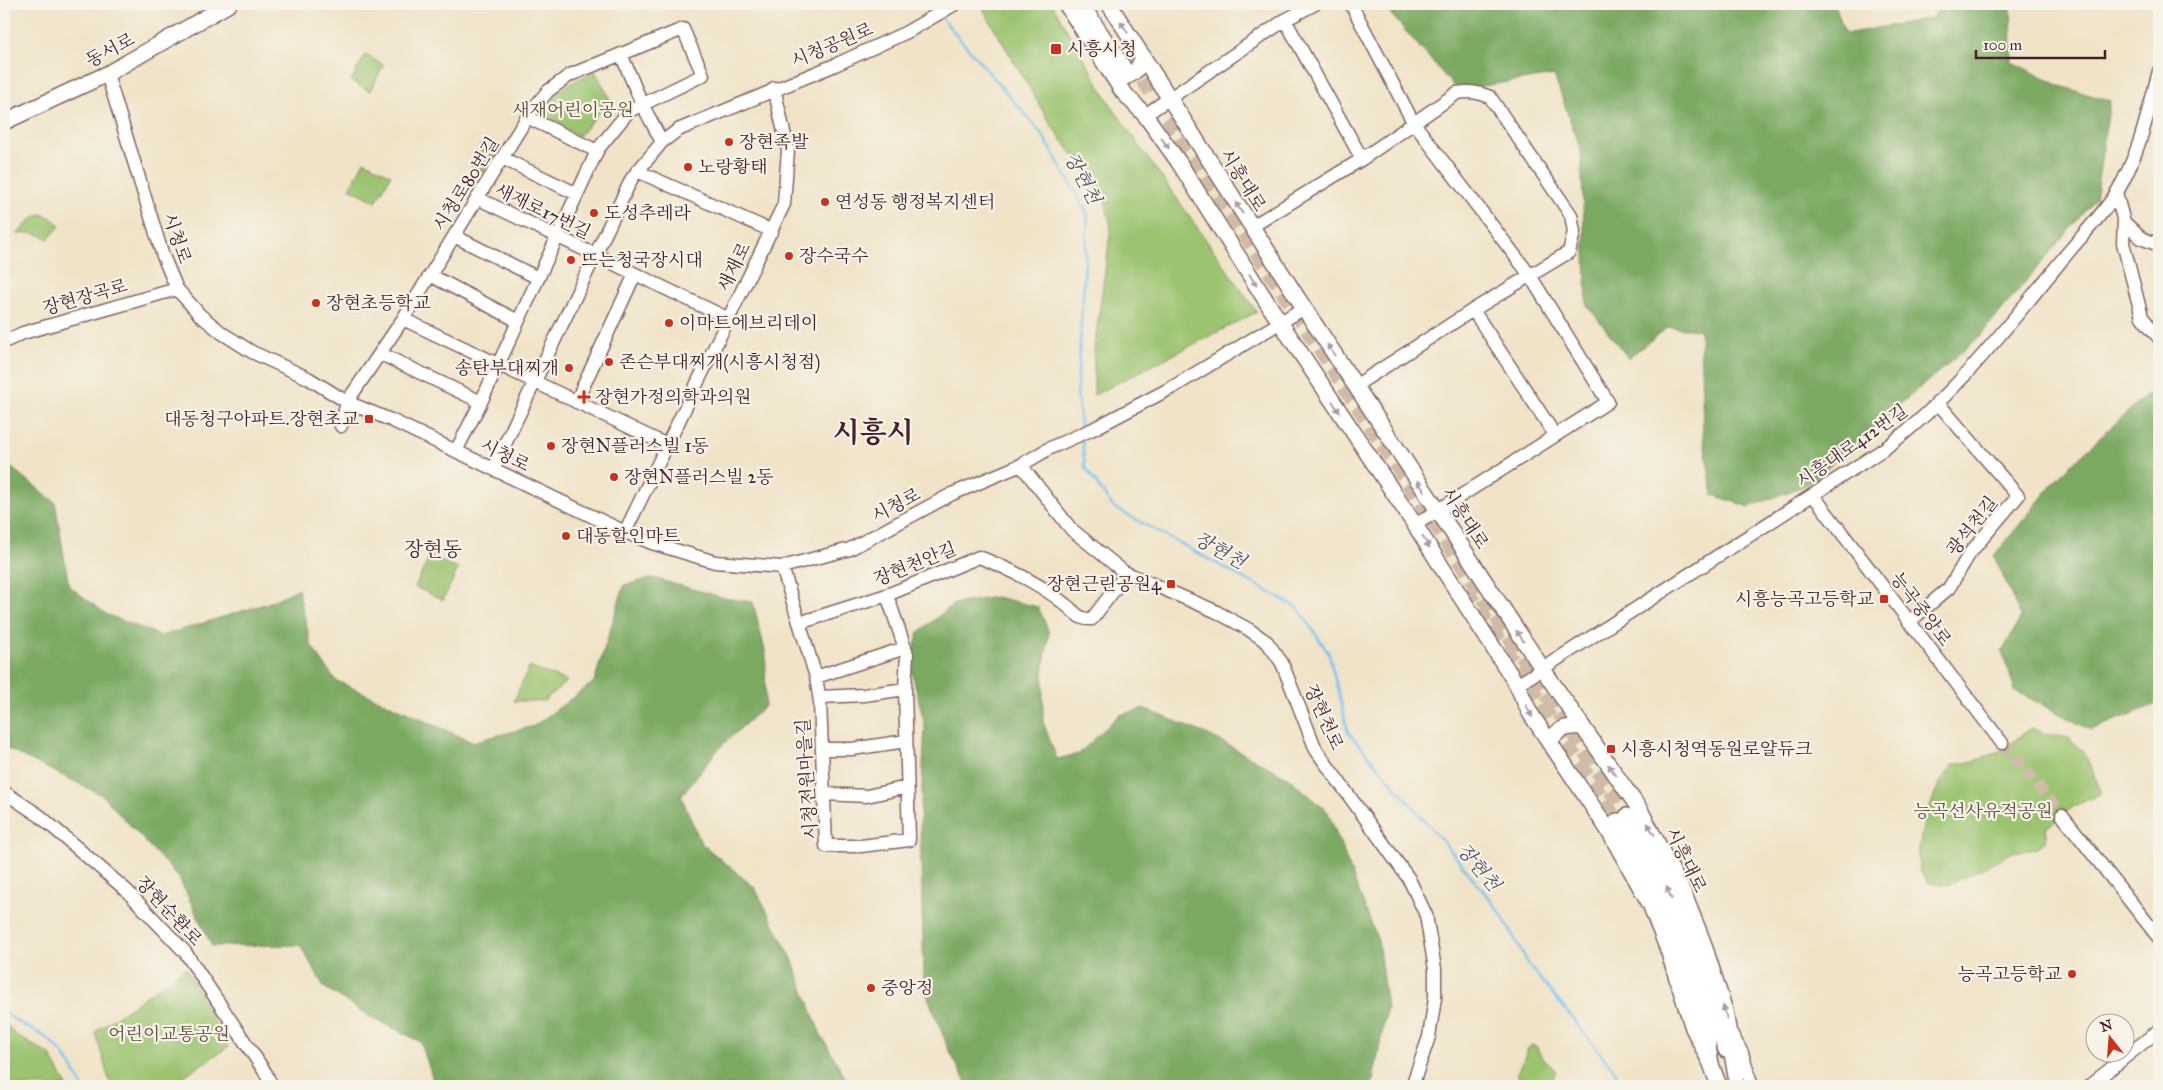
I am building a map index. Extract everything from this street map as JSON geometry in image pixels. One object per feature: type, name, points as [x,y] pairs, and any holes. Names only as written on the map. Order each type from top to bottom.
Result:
[{"type":"main road","name":"동서로","points":[[4,122],[107,74],[229,4]]},
{"type":"main road","name":"시흥대로","points":[[1066,4],[1128,65],[1170,98],[1251,228],[1438,512],[1640,810],[1683,892],[1703,942],[1730,1032],[1738,1082]]},
{"type":"main road","name":"시흥대로","points":[[1081,4],[1128,65]]},
{"type":"main road","name":"시흥대로","points":[[1093,4],[1128,65]]},
{"type":"main road","name":"시흥대로","points":[[1108,4],[1128,65],[1123,92],[1145,115],[1178,161],[1280,323],[1415,525],[1517,685],[1530,714],[1607,828],[1650,904],[1668,950],[1692,1028],[1711,1064],[1719,1086]]},
{"type":"main road","points":[[1178,161],[1185,149],[1201,148]]},
{"type":"main road","points":[[1549,743],[1555,733],[1563,728],[1583,727]]},
{"type":"main road","name":"시흥대로","points":[[1711,1064],[1704,1023],[1674,936],[1654,887],[1622,819],[1648,849],[1665,883],[1738,1082]]},
{"type":"street","points":[[1145,115],[1285,20],[1315,4]]},
{"type":"street","points":[[1351,4],[1412,122],[1530,274],[1608,402],[1415,525]]},
{"type":"street","name":"시청공원로","points":[[493,469],[632,178],[662,142],[678,130],[907,32],[953,5]]},
{"type":"street","points":[[1285,20],[1362,159]]},
{"type":"street","name":"시청로80번길","points":[[341,426],[347,402],[381,354],[527,117],[548,91],[570,75],[683,29],[703,75],[642,104]]},
{"type":"street","points":[[621,54],[642,104],[662,142]]},
{"type":"street","name":"시흥대로412번길","points":[[1517,685],[1813,495],[1907,432],[1930,413],[1937,402],[1985,353],[2116,193],[2142,138],[2159,71]]},
{"type":"street","name":"시청로","points":[[107,74],[163,256],[177,289],[200,315],[222,334],[252,352],[308,378],[347,402],[456,451],[625,532],[652,543],[715,562],[782,567],[850,549],[952,494],[1021,465],[1050,448],[1093,429],[1173,388],[1304,308]]},
{"type":"street","name":"새재로","points":[[625,532],[784,204],[788,150],[774,88]]},
{"type":"street","points":[[1251,228],[1362,159],[1412,122],[1456,93],[1472,91],[1490,97],[1571,216],[1573,240],[1569,252],[1530,274],[1355,386]]},
{"type":"street","points":[[456,451],[481,402],[597,152],[629,110],[642,104]]},
{"type":"street","points":[[527,117],[597,152]]},
{"type":"street","points":[[502,158],[577,194]]},
{"type":"street","points":[[637,171],[772,231]]},
{"type":"street","points":[[2116,193],[2124,222],[2123,243],[2142,317],[2159,338]]},
{"type":"street","name":"새재로17번길","points":[[477,198],[594,256],[729,319]]},
{"type":"street","points":[[2124,222],[2141,238],[2156,244]]},
{"type":"street","points":[[454,236],[538,278]]},
{"type":"street","points":[[576,402],[635,274]]},
{"type":"street","points":[[430,275],[518,321]]},
{"type":"street","name":"장현장곡로","points":[[4,342],[23,333],[177,289]]},
{"type":"street","points":[[1473,310],[1556,434]]},
{"type":"street","points":[[403,319],[534,383],[668,445]]},
{"type":"street","points":[[381,354],[481,402]]},
{"type":"street","name":"광석천길","points":[[1909,622],[1949,588],[1970,553],[2018,496],[1937,402]]},
{"type":"street","name":"장현천로","points":[[1021,465],[1071,529],[1127,573],[1216,611],[1267,642],[1282,663],[1316,750],[1409,879],[1426,915],[1435,969],[1435,998],[1429,1037],[1412,1086]]},
{"type":"street","name":"능곡중앙로","points":[[1813,495],[2002,743]]},
{"type":"street","name":"장현천안길","points":[[799,623],[887,595],[979,557],[1000,565],[1036,584],[1082,619],[1092,619],[1127,573]]},
{"type":"street","name":"시청전원마을길","points":[[782,567],[816,677],[820,697],[826,846],[862,846],[909,840],[905,689],[907,654],[887,595]]},
{"type":"street","points":[[816,677],[905,648]]},
{"type":"street","points":[[820,697],[864,695],[905,689]]},
{"type":"street","points":[[822,748],[852,749],[906,741]]},
{"type":"street","points":[[824,794],[867,796],[907,787]]},
{"type":"street","name":"장현순환로","points":[[4,792],[40,816],[126,890],[185,952],[265,1072],[272,1086]]},
{"type":"street","points":[[2062,815],[2159,938]]},
{"type":"street","points":[[2089,1086],[2159,1030]]},
{"type":"street","points":[[1730,1032],[1742,1053],[1752,1086]]},
{"type":"green space","points":[[980,4],[1052,4],[1112,107],[1257,312],[1094,395],[1094,349],[1111,228],[1105,199],[1051,125]]},
{"type":"green space","points":[[1382,4],[1835,4],[1845,34],[1932,18],[1943,4],[2011,4],[2012,62],[2060,86],[2110,101],[2095,199],[1979,337],[1806,485],[1749,507],[1713,495],[1703,434],[1700,330],[1668,327],[1628,358],[1587,305],[1581,151],[1554,75],[1457,90]]},
{"type":"green space","points":[[365,55],[384,65],[370,91],[351,81]]},
{"type":"green space","name":"새재어린이공원","points":[[595,71],[610,99],[579,136],[539,118],[547,102],[561,89]]},
{"type":"green space","points":[[482,143],[495,151],[484,172],[470,165]]},
{"type":"green space","points":[[364,161],[391,175],[376,202],[350,188]]},
{"type":"green space","points":[[41,214],[50,217],[60,226],[49,239],[33,233],[17,234],[32,218]]},
{"type":"green space","points":[[2159,392],[2159,703],[2091,730],[2015,691],[2002,652],[2021,617],[1994,556],[2061,474],[2146,395]]},
{"type":"green space","points":[[4,462],[55,502],[69,586],[106,614],[161,636],[268,603],[298,589],[311,645],[335,680],[472,742],[534,726],[594,682],[624,585],[653,578],[725,598],[753,602],[766,655],[765,706],[720,747],[681,796],[701,843],[755,888],[792,959],[820,1033],[850,1086],[435,1086],[421,1042],[367,1015],[324,987],[300,945],[212,946],[179,878],[102,795],[4,747]]},
{"type":"green space","points":[[430,556],[458,569],[443,600],[415,587]]},
{"type":"green space","points":[[996,597],[1038,607],[1049,632],[1043,672],[1043,722],[1057,759],[1079,754],[1118,716],[1143,708],[1211,736],[1289,778],[1328,812],[1378,941],[1387,1008],[1372,1086],[968,1086],[948,1048],[924,987],[920,824],[925,726],[910,664],[919,632],[954,604]]},
{"type":"green space","points":[[529,667],[567,681],[544,701],[514,701]]},
{"type":"green space","name":"능곡선사유적공원","points":[[2031,728],[2046,734],[2069,738],[2084,752],[2102,793],[2073,807],[2045,829],[2047,840],[2036,849],[2012,852],[1950,885],[1929,883],[1919,870],[1918,854],[1924,821],[1939,784],[1953,765],[1977,760],[1995,753]]},
{"type":"green space","name":"어린이교통공원","points":[[186,968],[228,1047],[169,1086],[111,1086],[95,1032]]},
{"type":"green space","points":[[4,1022],[16,1035],[50,1055],[67,1086],[4,1086]]},
{"type":"green space","points":[[1532,1045],[1536,1046],[1540,1054],[1556,1071],[1550,1086],[1517,1076],[1528,1048]]},
{"type":"waterway","name":"장현천","points":[[929,4],[934,10]]},
{"type":"waterway","name":"장현천","points":[[940,16],[1042,134],[1088,214],[1077,390],[1081,430]]},
{"type":"waterway","name":"장현천","points":[[1082,438],[1085,467],[1113,507],[1298,608],[1329,654],[1348,732],[1451,851],[1500,912],[1529,965],[1615,1071],[1622,1086]]},
{"type":"waterway","points":[[4,1010],[15,1020],[52,1042],[71,1066],[82,1086]]},
{"type":"tunnel","points":[[1130,60],[1627,816]]},
{"type":"tunnel","points":[[1466,590],[1617,821]]},
{"type":"tunnel","points":[[2002,743],[2062,815]]},
{"type":"place","name":"시흥시청","points":[[1056,49]]},
{"type":"place","name":"장현족발","points":[[729,142]]},
{"type":"place","name":"노랑황태","points":[[688,167]]},
{"type":"place","name":"연성동 행정복지센터","points":[[825,202]]},
{"type":"place","name":"도성추레라","points":[[594,213]]},
{"type":"place","name":"장수국수","points":[[789,256]]},
{"type":"place","name":"뜨는청국장시대","points":[[571,260]]},
{"type":"place","name":"장현초등학교","points":[[316,303]]},
{"type":"place","name":"이마트에브리데이","points":[[669,323]]},
{"type":"place","name":"존슨부대찌개(시흥시청점)","points":[[609,362]]},
{"type":"place","name":"송탄부대찌개","points":[[569,368]]},
{"type":"place","name":"장현가정의학과의원","points":[[584,397]]},
{"type":"place","name":"대동청구아파트.장현초교","points":[[369,419]]},
{"type":"place","name":"장현N플러스빌 1동","points":[[551,446]]},
{"type":"place","name":"장현N플러스빌 2동","points":[[614,477]]},
{"type":"place","name":"대동할인마트","points":[[566,536]]},
{"type":"place","name":"장현근린공원4","points":[[1171,584]]},
{"type":"place","name":"시흥능곡고등학교","points":[[1884,599]]},
{"type":"place","name":"시흥시청역동원로얄듀크","points":[[1611,749]]},
{"type":"place","name":"능곡고등학교","points":[[2072,974]]},
{"type":"place","name":"중앙정","points":[[871,988]]},
{"type":"district","name":"시흥시","points":[[873,432]]},
{"type":"district","name":"장현동","points":[[433,549]]}]
